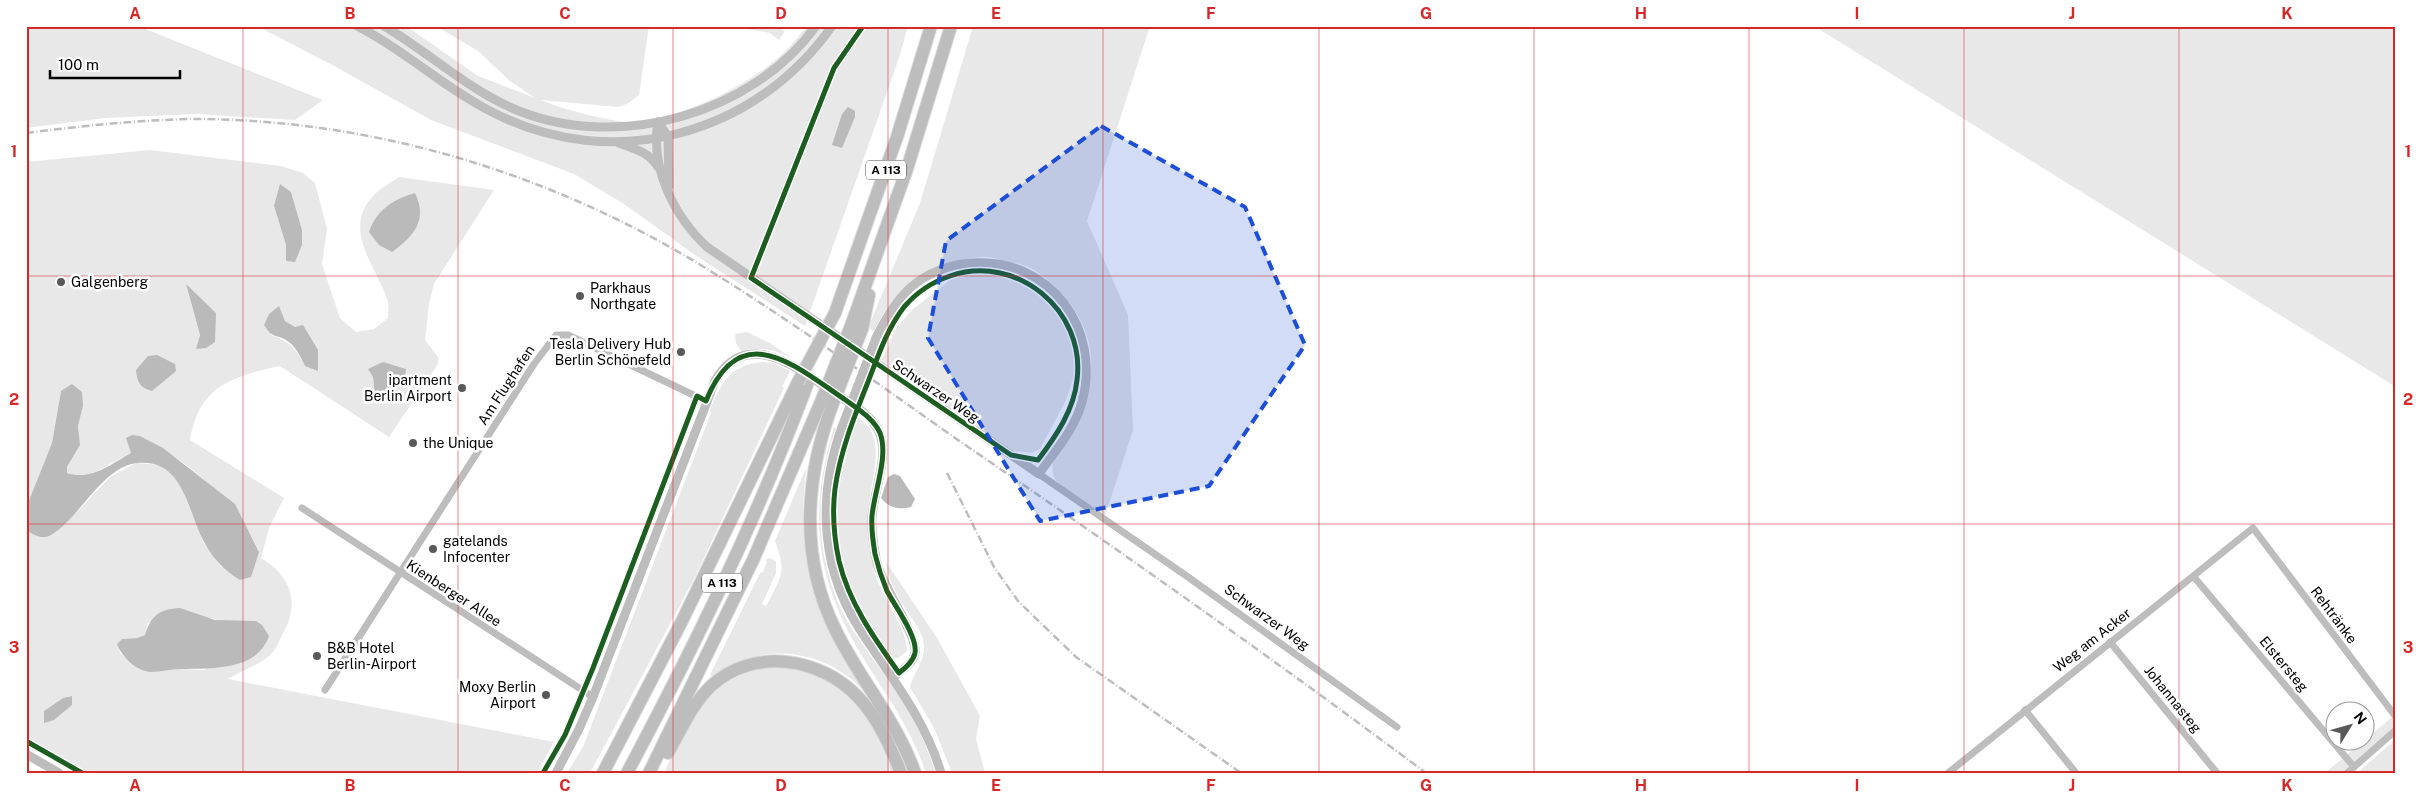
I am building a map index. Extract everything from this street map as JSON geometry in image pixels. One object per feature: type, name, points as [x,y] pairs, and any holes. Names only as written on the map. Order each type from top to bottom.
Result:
[{"type":"highway","name":"A 113","points":[[627,773],[720,587],[774,467],[802,384],[835,313],[891,155],[931,26]]},
{"type":"highway","name":"A 113","points":[[649,773],[753,560],[828,400],[857,326],[876,258],[951,26]]},
{"type":"highway","points":[[602,773],[681,623],[802,384]]},
{"type":"highway","points":[[828,400],[817,451],[810,500],[809,531],[813,559],[836,630],[898,732],[915,773]]},
{"type":"highway","points":[[658,773],[695,705],[712,686],[733,670],[763,661],[797,663],[824,671],[847,686],[869,711],[883,733],[901,773]]},
{"type":"street","points":[[358,26],[396,48],[469,100],[513,122],[566,138],[616,142],[684,133],[724,118],[766,93],[797,68],[832,26]]},
{"type":"street","points":[[384,26],[471,86],[518,111],[570,125],[616,126],[658,122],[694,112],[746,88],[787,59],[816,26]]},
{"type":"street","points":[[658,122],[668,136]]},
{"type":"street","name":"Schwarzer Weg","points":[[658,122],[655,138],[661,174],[681,218],[707,247],[1188,577],[1397,727]]},
{"type":"street","name":"Schwarzer Weg","points":[[668,136],[669,191]]},
{"type":"street","points":[[616,142],[645,153],[653,159],[661,174]]},
{"type":"street","points":[[941,773],[929,741],[913,708],[858,626],[840,592],[828,550],[825,509],[831,461],[876,338],[898,301],[927,276],[945,268],[964,263],[984,262],[1006,265],[1021,270],[1048,286],[1076,320],[1084,346],[1087,375],[1082,404],[1065,438],[1039,474]]},
{"type":"street","name":"Am Flughafen","points":[[325,690],[534,364],[556,335],[568,335],[706,401]]},
{"type":"street","points":[[556,773],[593,697],[706,401],[718,376],[736,360],[750,354],[768,354],[790,363],[871,420],[879,432],[883,447],[872,517],[873,542],[877,565],[887,590],[913,637],[916,652],[912,661],[893,677]]},
{"type":"street","name":"Kienberger Allee","points":[[302,508],[593,697]]},
{"type":"street","name":"Weg am Acker","points":[[1948,773],[2253,528]]},
{"type":"street","name":"Rehtränke","points":[[2253,528],[2396,717]]},
{"type":"street","name":"Elstersteg","points":[[2194,577],[2354,767]]},
{"type":"street","name":"Johannasteg","points":[[2110,642],[2217,773]]},
{"type":"street","points":[[2025,710],[2076,773]]},
{"type":"street","points":[[2348,773],[2396,730]]},
{"type":"street","points":[[26,754],[59,773]]},
{"type":"highlighted area","points":[[1101,126],[1245,207],[1305,345],[1209,486],[1040,521],[928,338],[946,241]]},
{"type":"shaded area","points":[[138,26],[323,100],[295,120],[196,114],[105,118],[26,128],[26,27]]},
{"type":"shaded area","points":[[257,26],[406,26],[478,76],[535,98],[510,81],[478,51],[436,26],[649,26],[639,95],[627,104],[618,107],[541,100],[585,114],[630,122],[668,116],[709,101],[729,91],[779,57],[808,26],[908,26],[899,58],[805,326],[698,257],[624,204],[574,174],[431,120]]},
{"type":"shaded area","points":[[730,26],[778,26],[785,31],[779,40],[770,33]]},
{"type":"shaded area","points":[[973,26],[1150,26],[1087,221],[1128,315],[1133,430],[1105,516],[1068,491],[1053,474],[1054,459],[1080,421],[1083,413],[1090,383],[1091,359],[1086,332],[1080,319],[1063,295],[1042,276],[1031,268],[989,257],[950,263],[928,272],[909,285],[886,310],[874,331],[868,328],[920,203]]},
{"type":"shaded area","points":[[1814,26],[2396,26],[2396,387]]},
{"type":"shaded area","points":[[848,107],[855,111],[855,117],[842,148],[832,145],[842,114]]},
{"type":"shaded area","points":[[150,150],[281,166],[303,173],[315,183],[327,229],[322,264],[340,318],[356,332],[374,329],[388,318],[388,302],[364,249],[361,235],[360,222],[364,208],[374,195],[399,177],[494,190],[434,284],[429,304],[425,340],[438,357],[438,364],[389,437],[280,366],[232,380],[220,387],[201,407],[194,422],[190,440],[284,498],[269,528],[261,558],[280,573],[290,591],[292,601],[288,623],[276,648],[270,655],[260,663],[228,679],[554,742],[537,773],[86,773],[26,739],[26,530],[32,534],[50,535],[74,515],[110,477],[136,463],[160,465],[171,472],[181,486],[203,542],[221,567],[259,551],[237,515],[209,484],[176,458],[140,436],[131,453],[99,470],[89,475],[76,476],[67,473],[67,467],[80,445],[78,426],[83,406],[61,391],[52,443],[26,508],[26,162]],"holes":[[[291,192],[302,230],[286,261],[286,245],[274,206]],[[186,285],[216,313],[196,349],[200,335]],[[279,307],[285,321],[295,327],[305,366],[292,346],[271,335]],[[373,377],[404,385],[375,397]],[[201,616],[226,622],[256,621],[204,670],[181,669],[149,672],[135,666],[120,653],[118,644],[122,639],[137,638],[145,635],[148,623]],[[72,696],[71,705],[54,720],[44,711],[63,698]]]},
{"type":"shaded area","points":[[280,184],[291,192],[302,230],[302,245],[295,262],[286,261],[286,245],[274,206]]},
{"type":"shaded area","points":[[415,193],[420,211],[417,227],[407,240],[392,252],[379,245],[369,232],[372,224],[376,217],[393,202]]},
{"type":"shaded area","points":[[975,273],[1007,276],[1037,292],[1059,317],[1073,345],[1075,373],[1066,400],[1040,449],[1031,453],[1013,451],[882,360],[896,328],[913,309],[953,278]]},
{"type":"shaded area","points":[[186,284],[216,313],[215,342],[206,348],[196,349],[200,335]]},
{"type":"shaded area","points":[[279,306],[285,321],[295,327],[303,325],[318,350],[318,371],[305,366],[292,345],[272,334],[264,325],[269,314]]},
{"type":"shaded area","points":[[747,332],[770,343],[793,359],[780,353],[763,349],[742,352],[736,343],[735,334]]},
{"type":"shaded area","points":[[157,355],[175,364],[176,371],[152,391],[140,384],[136,370],[148,356]]},
{"type":"shaded area","points":[[383,362],[406,369],[404,385],[375,397],[373,377],[368,369]]},
{"type":"shaded area","points":[[761,362],[774,363],[790,371],[782,387],[784,388],[694,579],[590,773],[567,773],[583,747],[718,392],[728,377],[741,367]]},
{"type":"shaded area","points":[[72,384],[82,392],[83,406],[78,426],[80,445],[67,467],[67,473],[84,475],[93,473],[116,462],[131,453],[126,438],[132,435],[140,436],[163,448],[235,504],[259,552],[251,577],[240,580],[215,559],[198,530],[182,489],[165,469],[153,464],[137,463],[124,467],[113,474],[102,483],[62,527],[51,535],[41,537],[26,530],[26,508],[52,443],[61,391]]},
{"type":"shaded area","points":[[857,417],[867,426],[873,436],[876,448],[876,461],[868,513],[871,557],[876,577],[900,625],[907,644],[907,651],[898,658],[890,658],[856,601],[845,572],[839,542],[837,512],[840,481],[846,450]]},
{"type":"shaded area","points":[[834,427],[836,428],[828,453],[823,479],[821,505],[821,531],[824,556],[831,582],[840,606],[852,629],[912,718],[936,773],[926,773],[906,727],[846,628],[834,600],[821,545],[819,517],[821,488],[826,458]]},
{"type":"shaded area","points":[[806,468],[803,506],[804,536],[806,557],[814,589],[878,711],[860,688],[847,676],[831,666],[797,655],[761,655],[728,667],[712,677],[710,675],[760,573],[763,572],[767,561],[765,560],[769,558],[776,561],[776,573],[762,604],[766,606],[779,581],[781,560],[775,541]]},
{"type":"shaded area","points":[[894,474],[900,476],[915,499],[911,507],[895,507],[887,504],[881,498],[888,477]]},
{"type":"shaded area","points":[[886,562],[937,638],[980,716],[976,739],[985,773],[952,773],[935,730],[910,687],[922,659],[924,643],[920,630],[896,592]]},
{"type":"shaded area","points":[[180,608],[215,620],[256,621],[262,625],[269,636],[255,656],[244,662],[220,667],[151,672],[135,666],[122,654],[117,644],[122,639],[137,638],[145,635],[150,622],[157,614]]},
{"type":"shaded area","points":[[781,665],[818,673],[847,694],[875,731],[896,773],[664,773],[686,727],[705,699],[717,687],[730,678],[746,671]]},
{"type":"shaded area","points":[[72,696],[72,705],[54,720],[44,723],[44,711],[63,698]]},
{"type":"shaded area","points":[[2396,714],[2396,726],[2374,745],[2374,732]]},
{"type":"shaded area","points":[[2396,739],[2396,773],[2357,773]]},
{"type":"shaded area","points":[[2350,752],[2366,752],[2341,773],[2325,773]]},
{"type":"railway","points":[[26,133],[110,124],[193,119],[259,121],[324,129],[389,140],[453,156],[516,177],[577,201],[636,229],[694,261],[795,326],[1194,604],[1426,773]]},
{"type":"railway","points":[[947,473],[994,567],[1018,601],[1076,657],[1241,773]]},
{"type":"cycle path","points":[[543,773],[565,735],[593,668],[697,396],[706,401],[720,375],[736,360],[753,354],[770,356],[789,363],[808,375],[847,401],[856,408],[861,411],[874,423],[880,433],[883,452],[872,521],[875,554],[887,591],[910,630],[915,646],[915,653],[912,659],[899,673],[863,620],[849,591],[839,561],[834,516],[837,475],[848,435],[853,421],[858,408],[868,382],[872,372],[875,362],[898,315],[919,293],[937,281],[950,276],[975,271],[999,273],[1022,280],[1042,293],[1058,310],[1070,331],[1077,354],[1077,380],[1068,412],[1038,460],[1011,455],[751,278],[834,68],[863,26]]},
{"type":"cycle path","points":[[26,741],[82,773]]},
{"type":"place","name":"Galgenberg","points":[[61,282]]},
{"type":"place","name":"Parkhaus Northgate","points":[[580,296]]},
{"type":"place","name":"Tesla Delivery Hub Berlin Schönefeld","points":[[681,352]]},
{"type":"place","name":"ipartment Berlin Airport","points":[[462,388]]},
{"type":"place","name":"the Unique","points":[[413,443]]},
{"type":"place","name":"gatelands Infocenter","points":[[433,549]]},
{"type":"place","name":"B&B Hotel Berlin-Airport","points":[[317,656]]},
{"type":"place","name":"Moxy Berlin Airport","points":[[546,695]]}]
